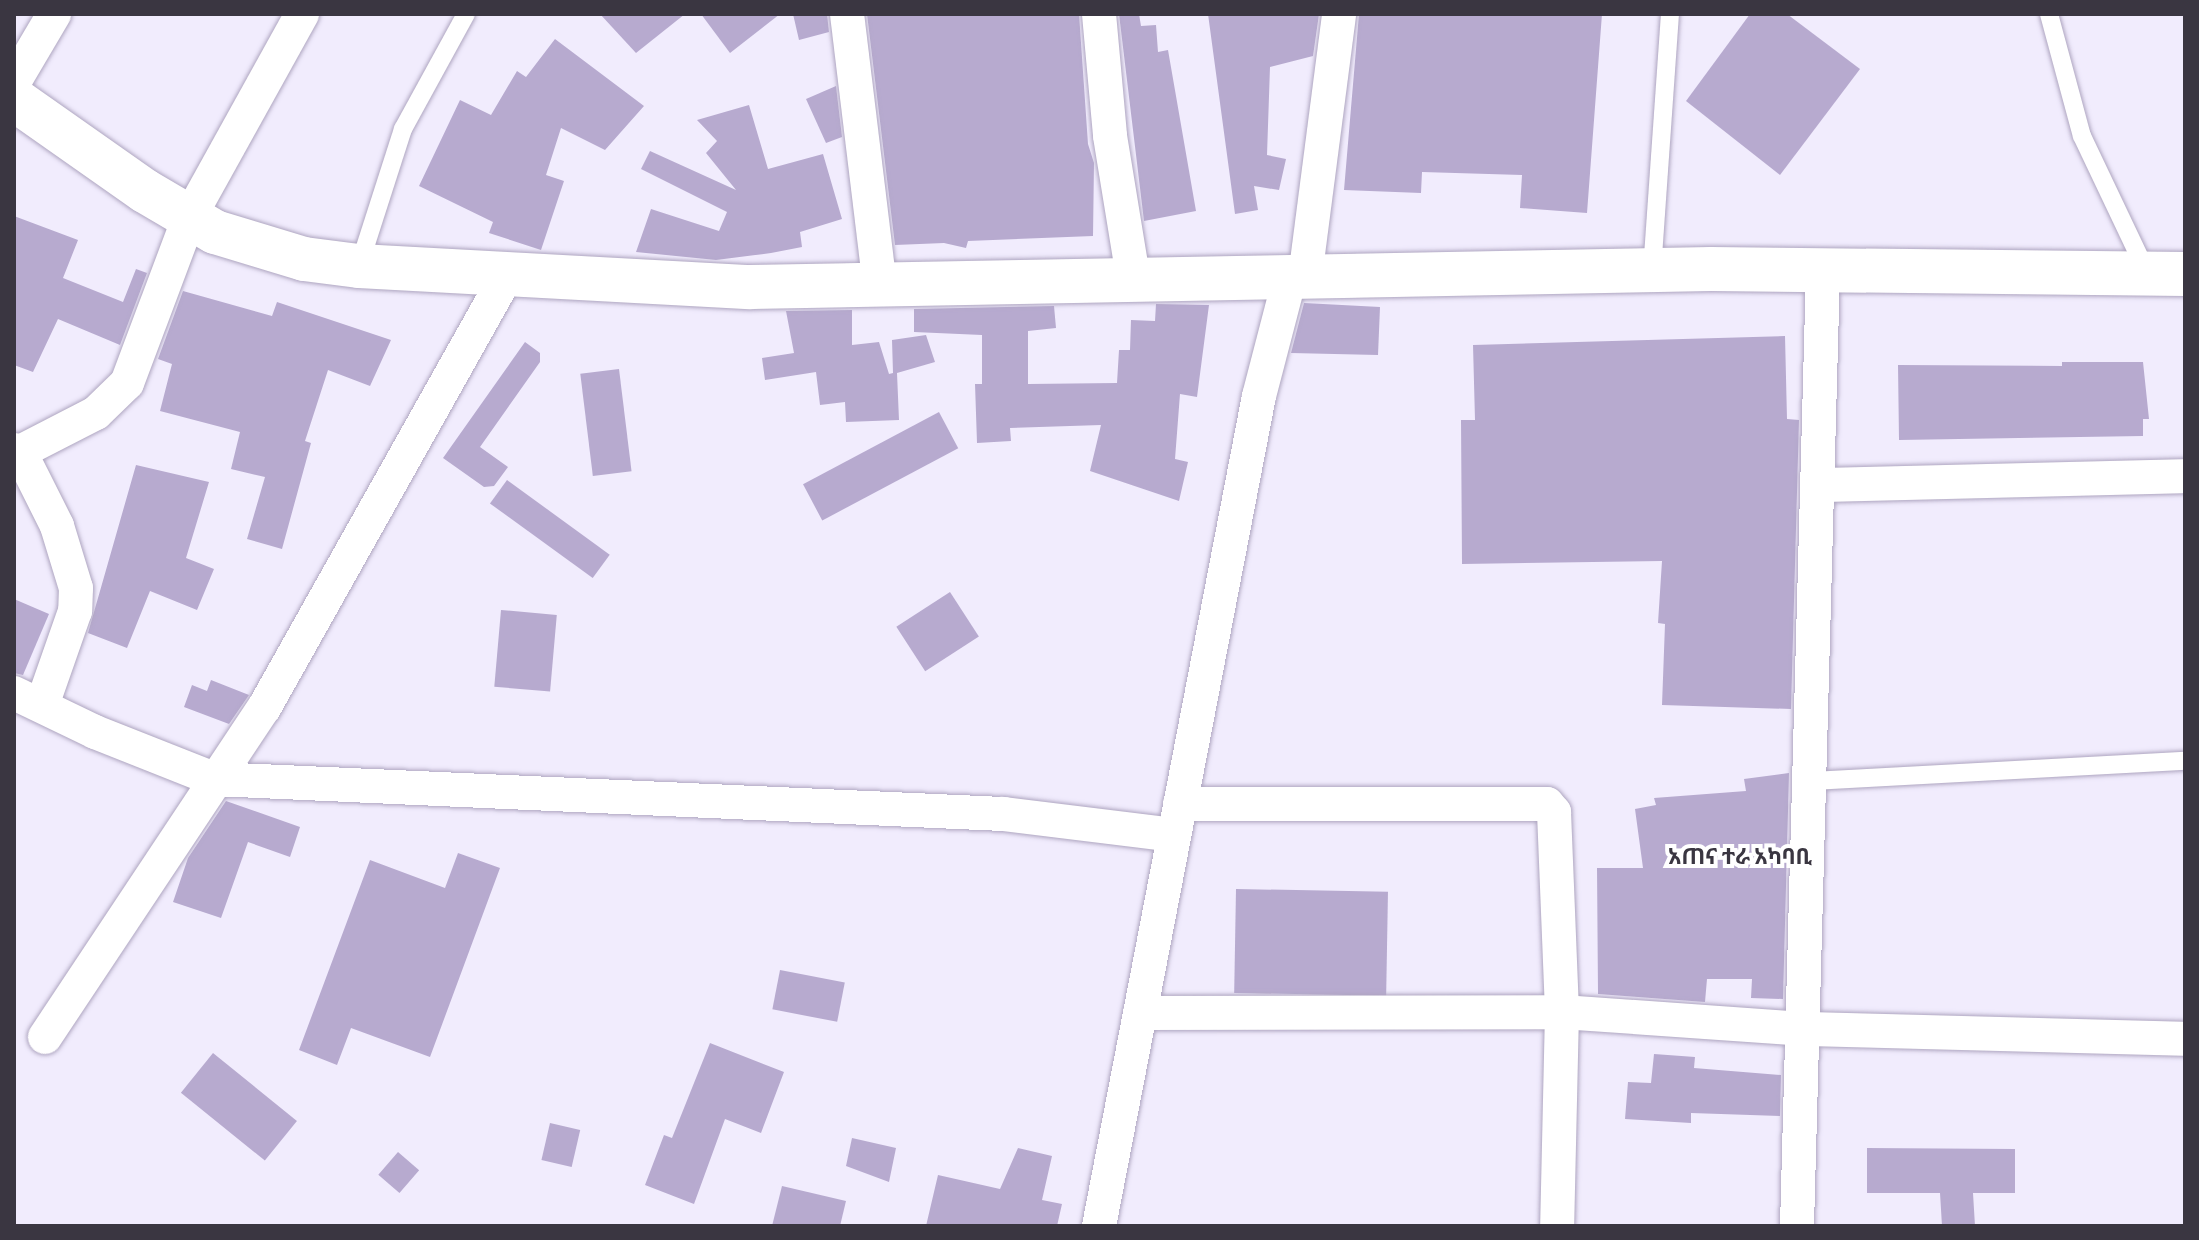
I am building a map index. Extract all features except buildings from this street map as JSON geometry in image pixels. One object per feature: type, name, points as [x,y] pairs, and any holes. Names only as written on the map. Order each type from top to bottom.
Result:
[{"type":"main road","points":[[14,99],[189,218],[278,252],[359,266],[505,278],[880,287],[1133,276],[1297,277],[1652,271],[2166,273]]},
{"type":"street","points":[[14,82],[54,14]]},
{"type":"street","points":[[302,14],[189,218],[121,391],[96,413],[17,451],[57,526],[76,588],[75,611],[28,699],[164,762],[214,779],[1176,820],[1547,804],[1557,826],[1562,1012],[1557,1226]]},
{"type":"street","points":[[847,14],[880,287]]},
{"type":"street","points":[[1099,14],[1110,136],[1133,276]]},
{"type":"street","points":[[1099,1226],[1259,396],[1297,277],[1339,14]]},
{"type":"street","points":[[1797,1226],[1806,1029],[1823,273]]},
{"type":"street","points":[[45,1037],[264,708],[505,278]]},
{"type":"street","points":[[1820,485],[2185,476]]},
{"type":"street","points":[[1140,1013],[1562,1012],[1806,1029],[2185,1039]]},
{"type":"lane","points":[[359,266],[403,129],[466,14]]},
{"type":"lane","points":[[1652,271],[1670,14]]},
{"type":"lane","points":[[2049,14],[2082,136],[2166,273]]},
{"type":"lane","points":[[1812,781],[2185,761]]},
{"type":"district","name":"አጠና ተራ አካባቢ","points":[[1740,857]]}]
